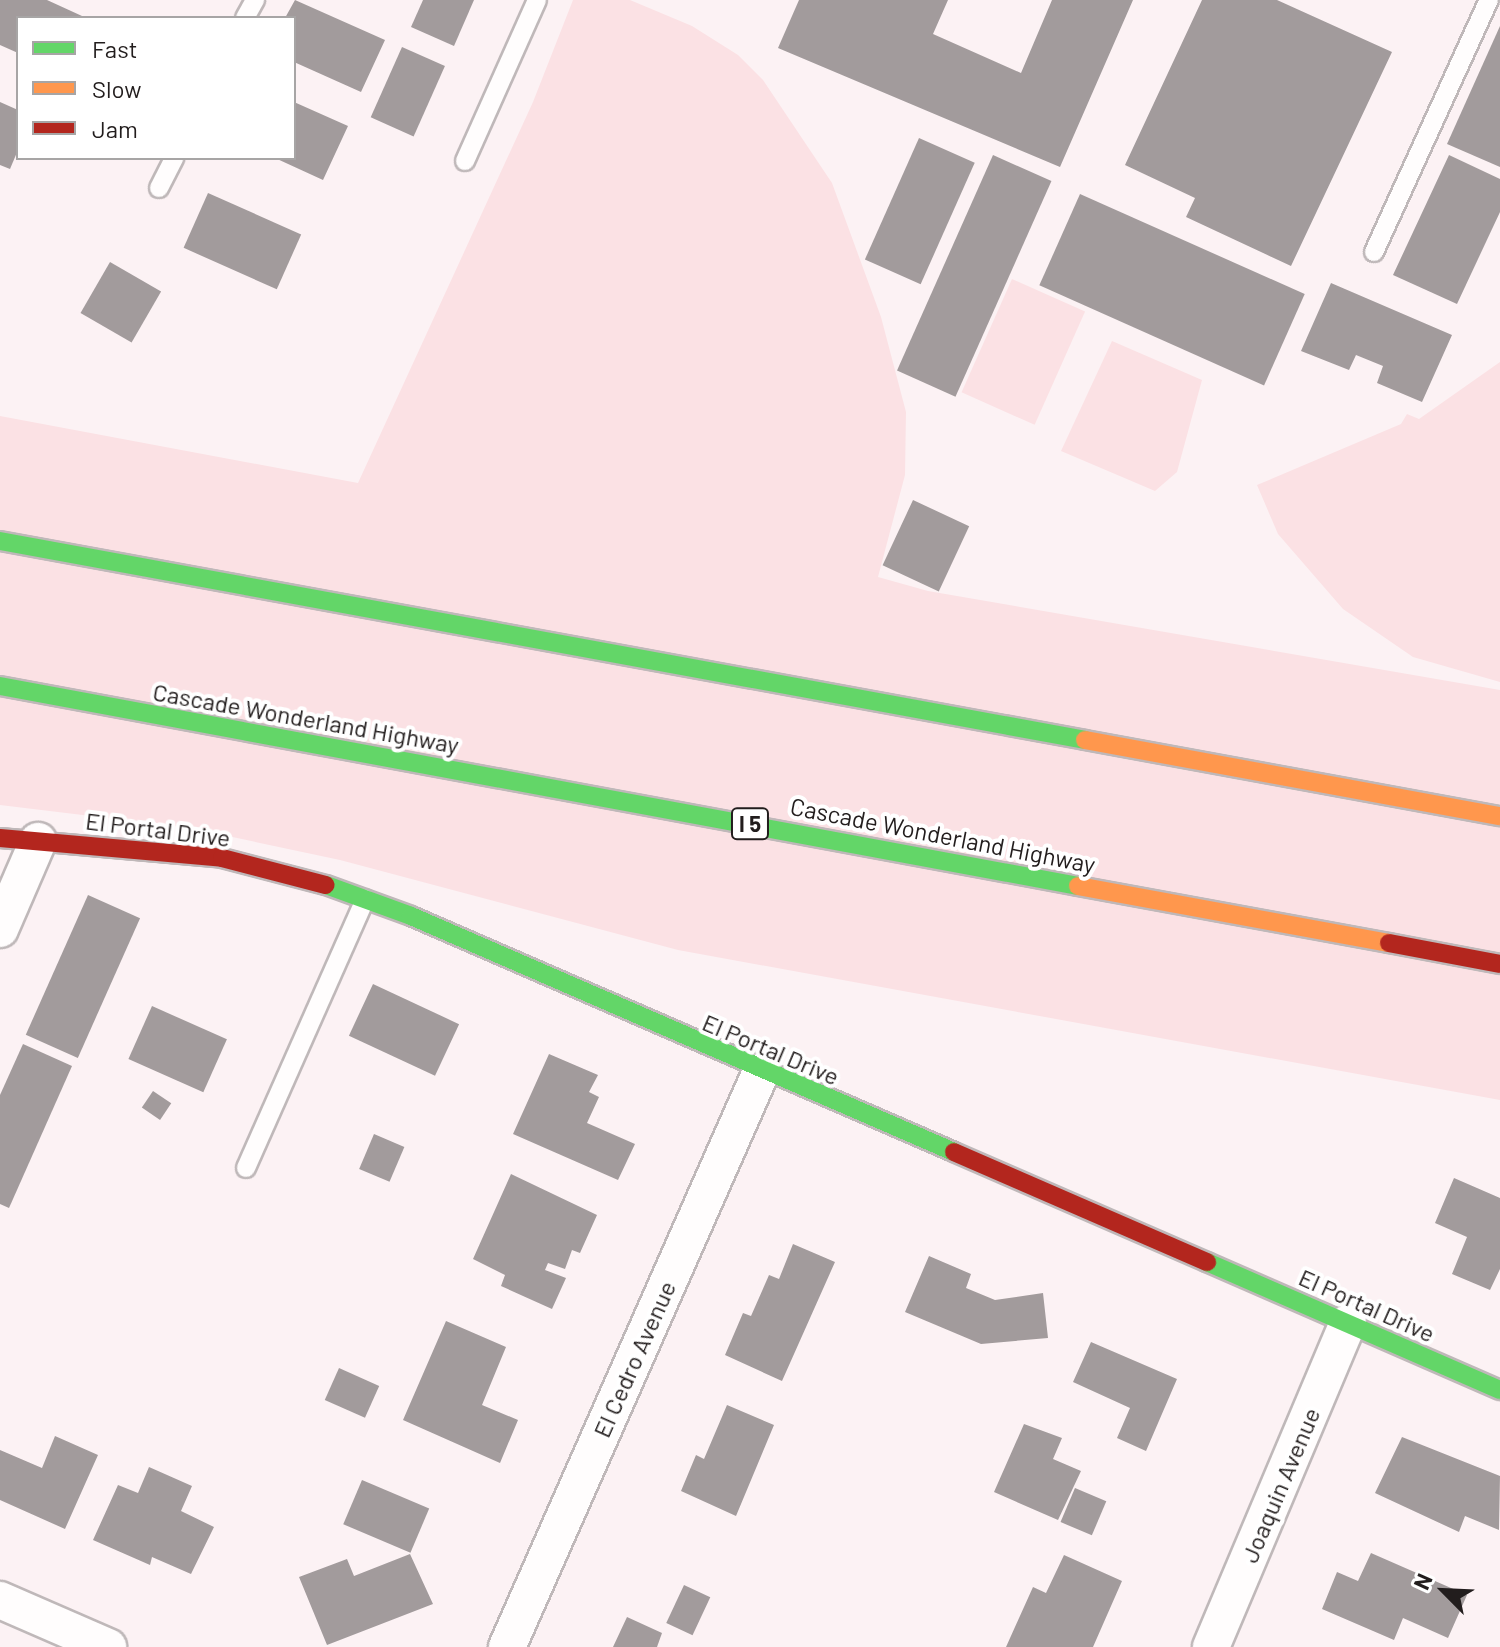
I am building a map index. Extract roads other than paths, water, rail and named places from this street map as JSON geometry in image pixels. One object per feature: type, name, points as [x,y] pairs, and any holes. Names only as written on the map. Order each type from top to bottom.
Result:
[{"type":"main road","points":[[0,541],[1500,816]]},
{"type":"main road","name":"Cascade Wonderland Highway","points":[[0,686],[1500,964]]},
{"type":"main road","name":"El Portal Drive","points":[[0,838],[222,858],[365,899],[1500,1390]]},
{"type":"street","points":[[0,929],[38,841]]},
{"type":"street","name":"El Cedro Avenue","points":[[507,1647],[761,1072]]},
{"type":"street","name":"Joaquin Avenue","points":[[1211,1647],[1348,1323]]},
{"type":"street","points":[[0,1600],[108,1647]]},
{"type":"lane","points":[[465,161],[537,0]]},
{"type":"lane","points":[[1374,252],[1489,0]]},
{"type":"lane","points":[[159,188],[173,160]]},
{"type":"lane","points":[[246,1168],[365,899]]}]
